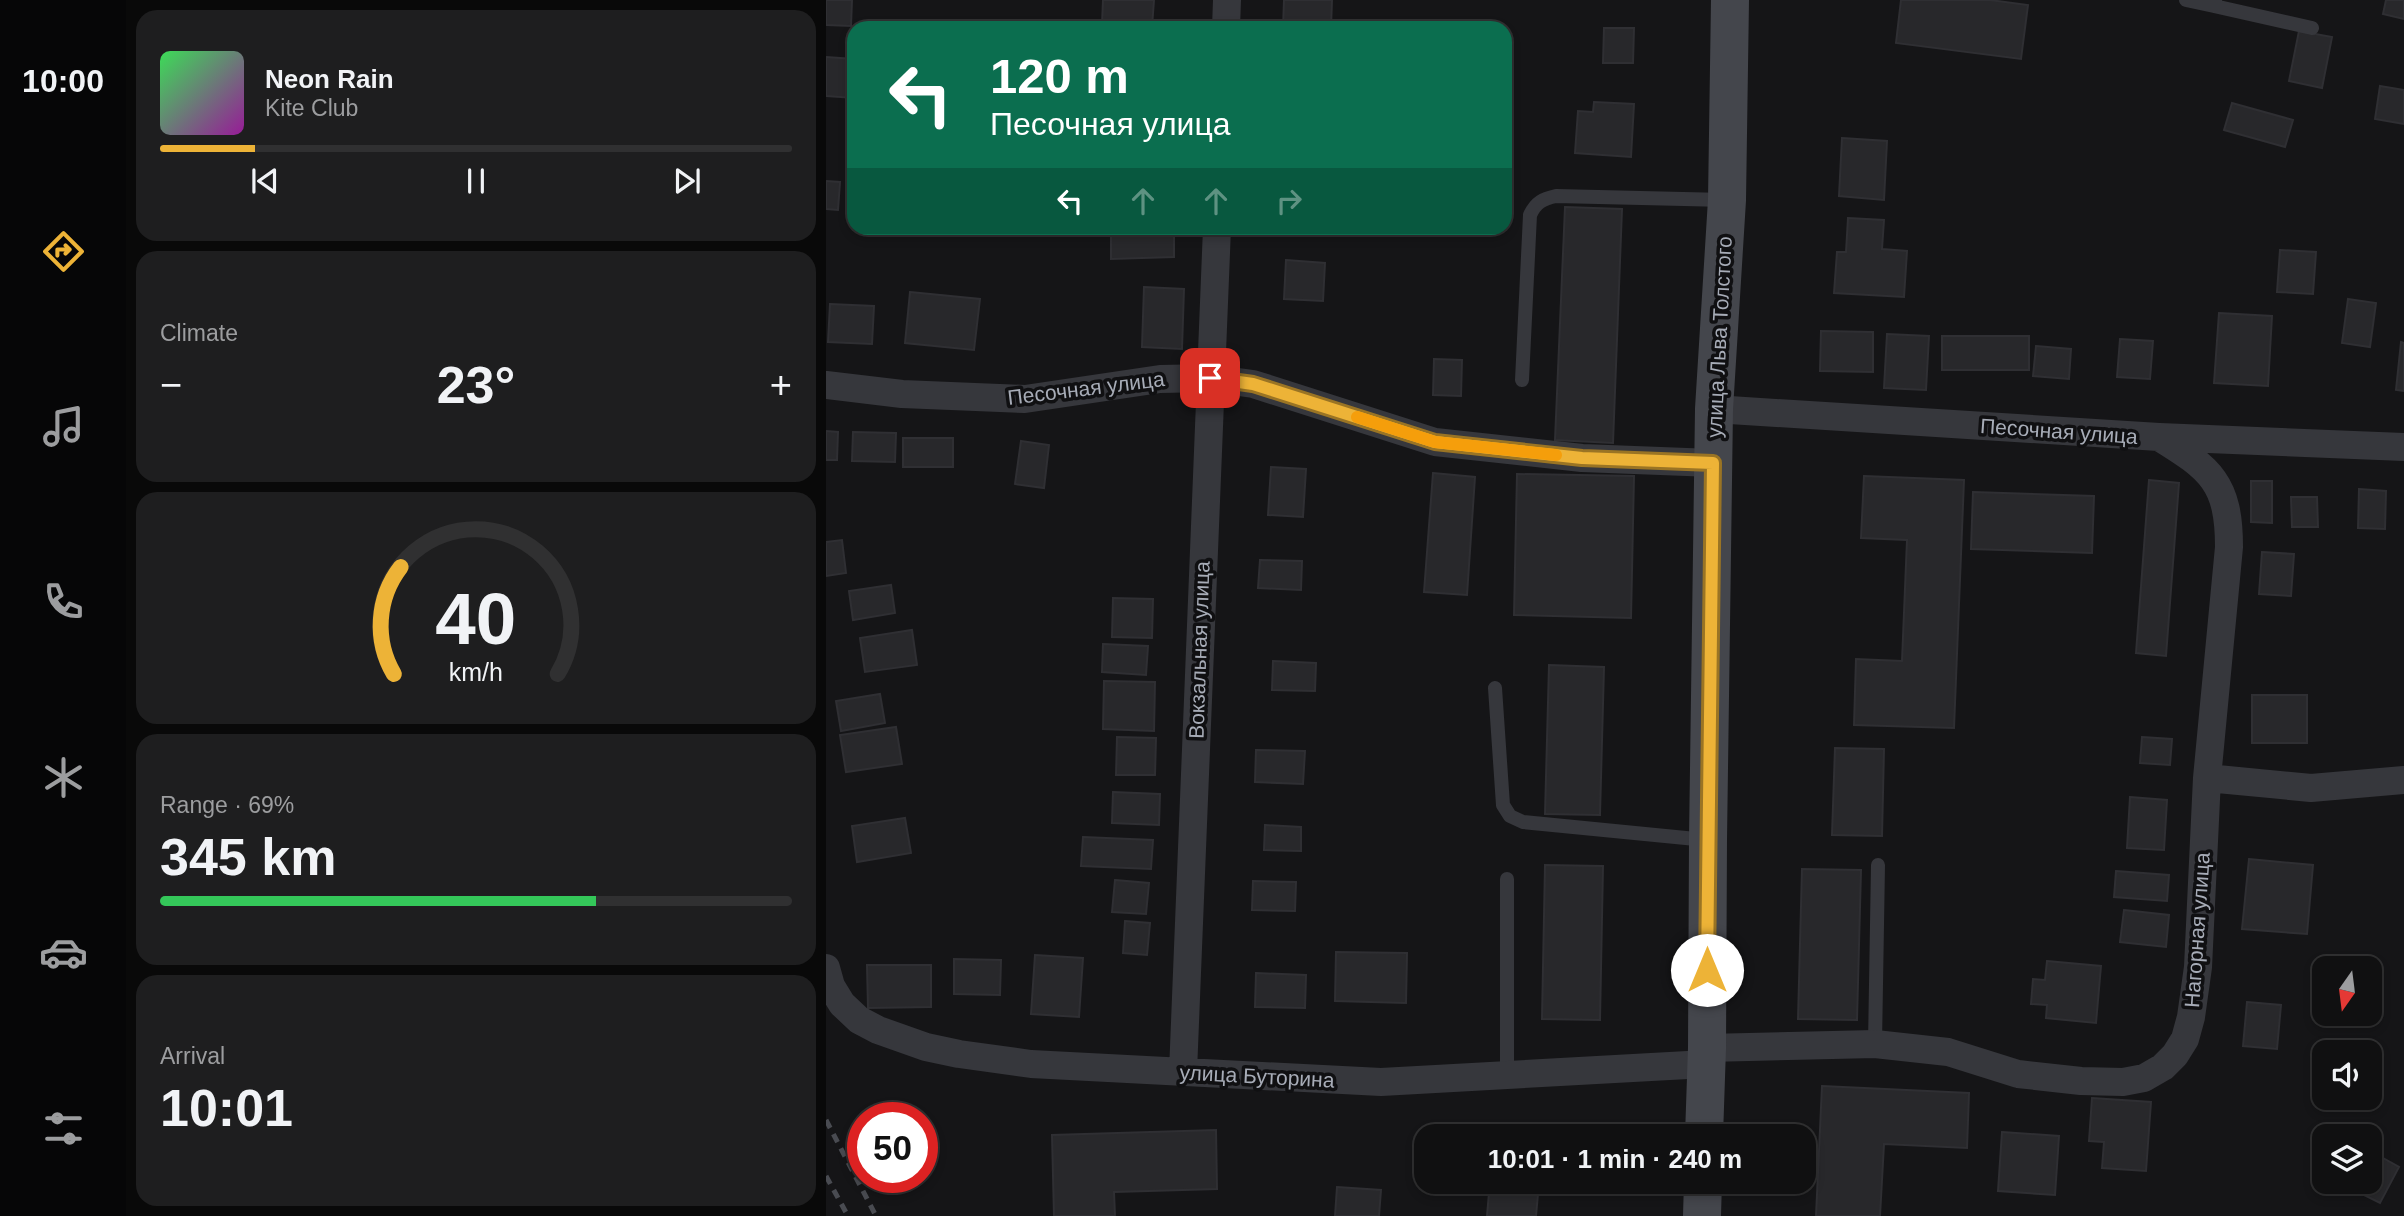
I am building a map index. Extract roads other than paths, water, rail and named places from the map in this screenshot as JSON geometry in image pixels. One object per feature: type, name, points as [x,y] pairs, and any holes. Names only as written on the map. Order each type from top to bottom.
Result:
[{"type":"main road","name":"улица Льва Толстого","points":[[1704,1124],[1714,409],[1727,200],[1730,0]]},
{"type":"main road","points":[[1702,1216],[1703,1194]]},
{"type":"street","points":[[1226,21],[1227,0]]},
{"type":"street","name":"Вокзальная улица","points":[[1183,1072],[1217,235]]},
{"type":"street","name":"Песочная улица","points":[[826,385],[902,394],[1025,398],[1160,379],[1210,378],[1253,384],[1435,442],[1582,458],[1713,463]]},
{"type":"street","name":"Песочная улица","points":[[1714,409],[2159,438],[2404,447]]},
{"type":"street","name":"Нагорная улица","points":[[1707,1056],[1875,1044],[1948,1052],[2018,1074],[2081,1081],[2123,1082],[2144,1078],[2163,1068],[2175,1055],[2185,1039],[2191,1017],[2198,967],[2207,778],[2229,547],[2229,522],[2226,502],[2218,486],[2202,467],[2159,438]]},
{"type":"street","points":[[2207,778],[2311,788],[2404,780]]},
{"type":"street","name":"улица Буторина","points":[[829,977],[842,1004],[859,1020],[878,1030],[926,1047],[1031,1064],[1381,1082],[1707,1056]]},
{"type":"lane","points":[[2186,0],[2215,3],[2312,27]]},
{"type":"lane","points":[[1522,380],[1531,215],[1535,205],[1545,198],[1556,196],[1727,200]]},
{"type":"lane","points":[[1495,688],[1503,805],[1510,816],[1523,822],[1707,840]]},
{"type":"lane","points":[[1875,1044],[1878,865]]},
{"type":"lane","points":[[1507,879],[1507,1074]]},
{"type":"railway","points":[[826,1120],[876,1216]]},
{"type":"railway","points":[[826,1176],[848,1216]]}]
